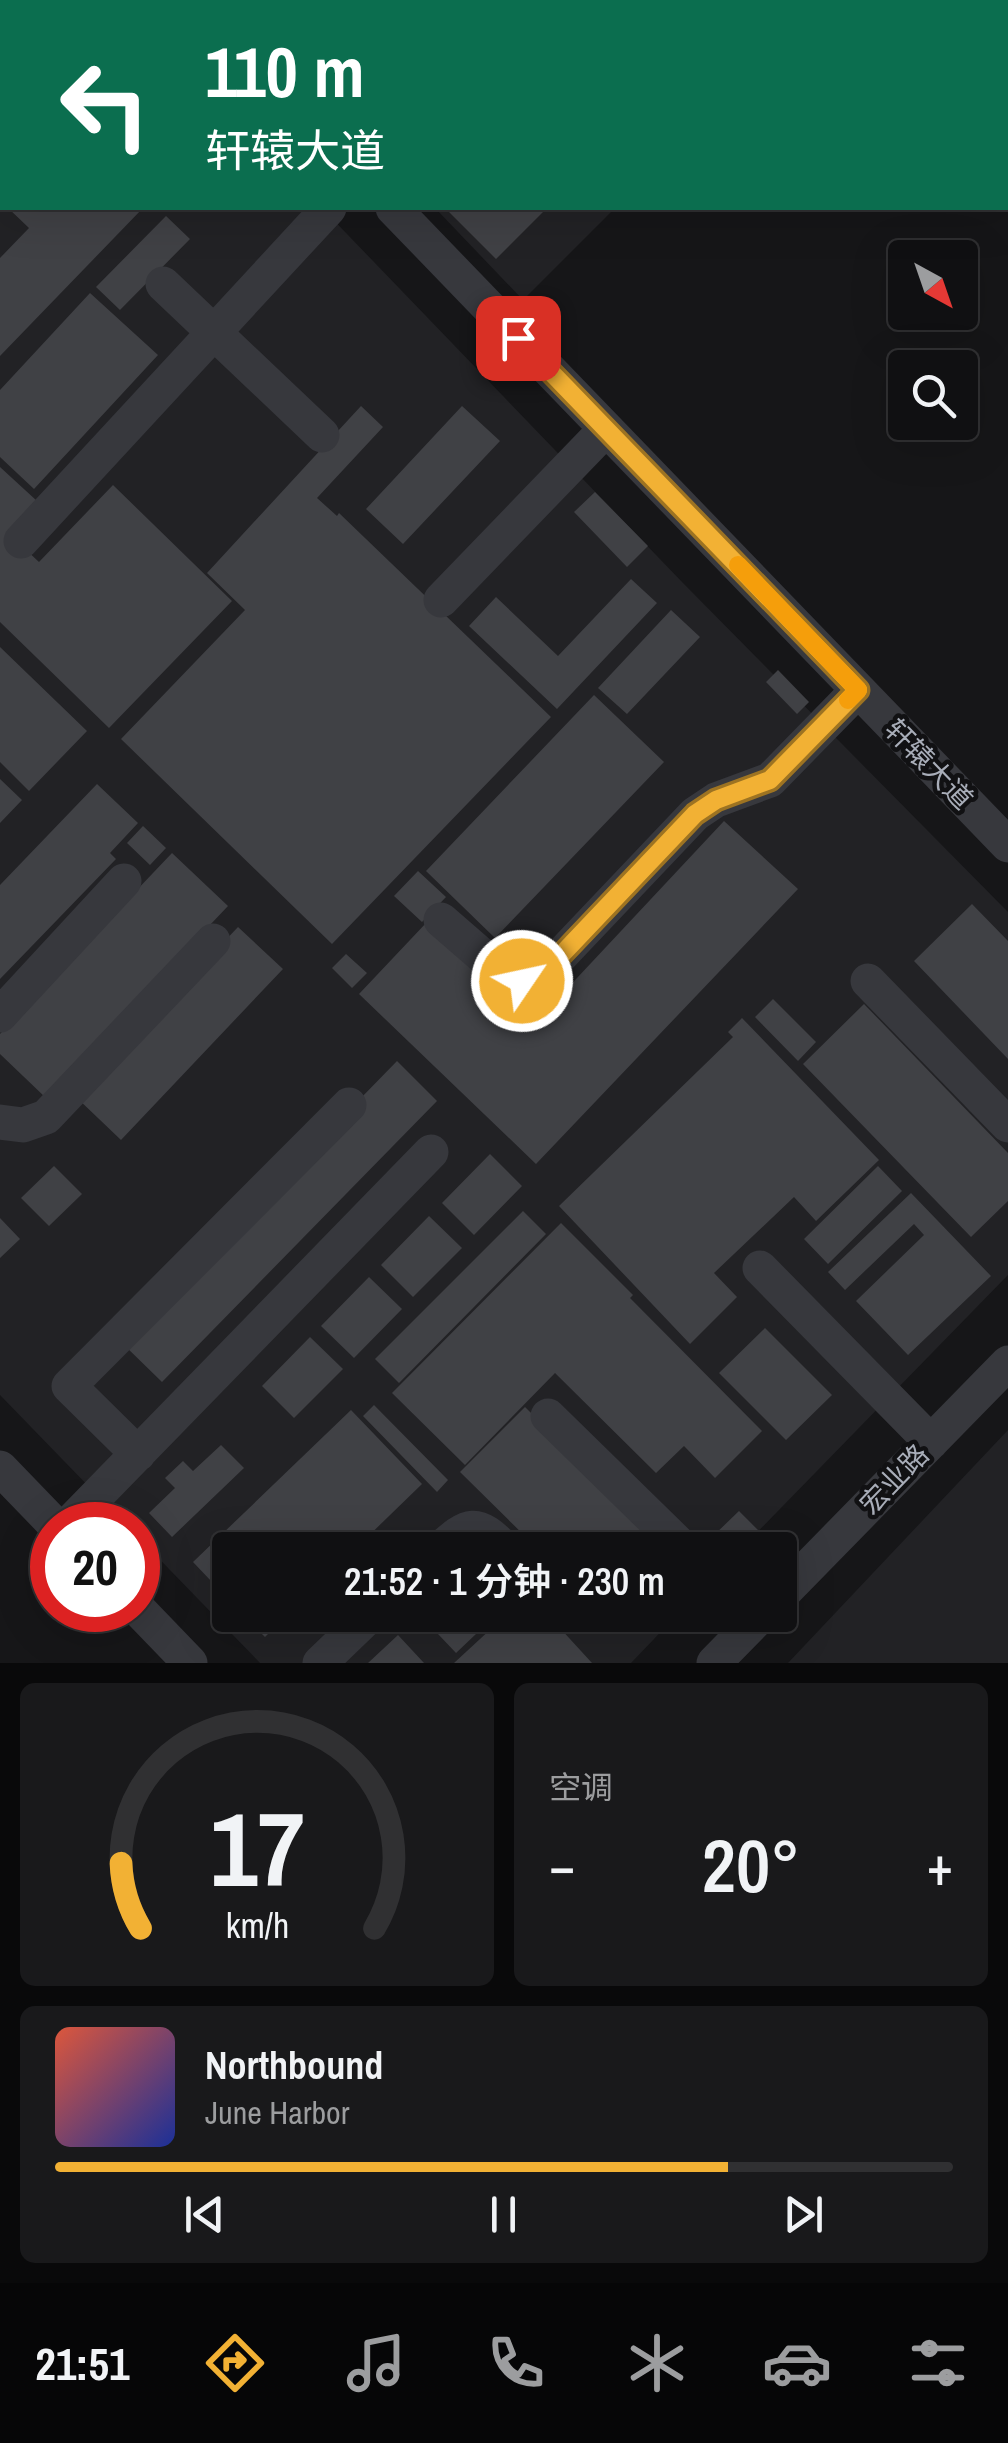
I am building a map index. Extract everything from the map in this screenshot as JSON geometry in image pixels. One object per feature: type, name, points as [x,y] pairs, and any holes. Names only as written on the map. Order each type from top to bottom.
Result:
[{"type":"street","points":[[21,540],[328,210]]},
{"type":"street","name":"轩辕大道","points":[[394,210],[1008,845]]},
{"type":"street","points":[[163,284],[322,435]]},
{"type":"street","points":[[440,600],[606,428]]},
{"type":"street","points":[[441,920],[509,979],[522,981],[545,972],[695,814],[716,800],[770,780],[858,690]]},
{"type":"street","points":[[0,1015],[124,881]]},
{"type":"street","points":[[0,1122],[23,1125],[46,1117],[213,942]]},
{"type":"street","points":[[868,981],[1008,1125]]},
{"type":"street","points":[[138,1454],[69,1386],[350,1104]]},
{"type":"street","points":[[91,1502],[431,1152]]},
{"type":"street","points":[[760,1268],[931,1442]]},
{"type":"street","name":"宏业路","points":[[797,1576],[1008,1363]]},
{"type":"street","points":[[548,1416],[667,1532]]},
{"type":"street","points":[[0,1468],[33,1502]]},
{"type":"street","points":[[460,1532],[474,1526],[485,1532]]},
{"type":"street","points":[[160,1632],[190,1663]]},
{"type":"street","points":[[320,1663],[352,1632]]},
{"type":"street","name":"宏业路","points":[[714,1663],[743,1632]]},
{"type":"shaded area","points":[[0,210],[324,210],[683,583],[1008,912],[1008,1275],[758,1532],[212,1532],[212,1613],[160,1560],[160,1502],[104,1502],[0,1395]]},
{"type":"shaded area","points":[[437,210],[613,210],[523,300]]},
{"type":"shaded area","points":[[1008,1430],[1008,1663],[788,1663]]},
{"type":"shaded area","points":[[230,1632],[661,1632],[631,1663],[260,1663]]},
{"type":"building","points":[[10,210],[141,210],[0,356],[0,258],[29,228]]},
{"type":"building","points":[[447,210],[545,210],[496,259]]},
{"type":"building","points":[[166,216],[190,239],[120,310],[96,287]]},
{"type":"building","points":[[90,293],[158,355],[34,489],[0,457],[0,390]]},
{"type":"building","points":[[361,406],[383,427],[317,498],[337,516],[339,513],[551,717],[332,944],[121,739],[245,610],[207,573]]},
{"type":"building","points":[[462,406],[500,441],[403,544],[366,509]]},
{"type":"building","points":[[0,467],[37,501],[7,532],[39,562],[113,485],[232,601],[109,728],[0,622]]},
{"type":"building","points":[[595,492],[648,546],[627,567],[574,512]]},
{"type":"building","points":[[631,579],[657,603],[557,709],[469,626],[496,597],[558,656]]},
{"type":"building","points":[[671,610],[700,637],[627,714],[598,688]]},
{"type":"building","points":[[0,647],[87,731],[29,791],[0,762]]},
{"type":"building","points":[[778,670],[809,702],[797,714],[766,682]]},
{"type":"building","points":[[594,695],[664,762],[495,938],[426,871]]},
{"type":"building","points":[[0,779],[22,800],[0,823]]},
{"type":"building","points":[[97,784],[138,823],[110,853],[116,859],[0,979],[0,885]]},
{"type":"building","points":[[724,821],[798,889],[536,1164],[359,994],[427,922],[533,1025]]},
{"type":"building","points":[[143,826],[166,848],[150,865],[127,843]]},
{"type":"building","points":[[172,853],[228,906],[46,1098],[0,1054],[0,1034]]},
{"type":"building","points":[[418,871],[446,897],[422,922],[394,896]]},
{"type":"building","points":[[972,904],[1008,941],[1008,1059],[914,961]]},
{"type":"building","points":[[238,927],[283,969],[121,1140],[76,1097]]},
{"type":"building","points":[[346,954],[367,973],[352,988],[332,968]]},
{"type":"building","points":[[773,999],[816,1042],[798,1061],[755,1017]]},
{"type":"building","points":[[864,1004],[1008,1153],[1008,1201],[971,1237],[803,1064]]},
{"type":"building","points":[[742,1018],[879,1160],[816,1221],[794,1197],[714,1273],[737,1297],[690,1344],[559,1206],[733,1037],[728,1032]]},
{"type":"building","points":[[397,1061],[437,1101],[162,1382],[122,1343]]},
{"type":"building","points":[[490,1154],[522,1186],[474,1235],[442,1203]]},
{"type":"building","points":[[54,1166],[82,1194],[49,1226],[21,1198]]},
{"type":"building","points":[[878,1166],[902,1191],[828,1264],[804,1239]]},
{"type":"building","points":[[911,1193],[991,1276],[908,1355],[856,1301],[924,1235],[914,1224],[845,1290],[828,1272]]},
{"type":"building","points":[[523,1211],[546,1234],[399,1383],[375,1359]]},
{"type":"building","points":[[429,1216],[462,1248],[413,1297],[381,1265]]},
{"type":"building","points":[[0,1218],[20,1239],[0,1258]]},
{"type":"building","points":[[561,1223],[762,1431],[715,1478],[684,1446],[656,1473],[555,1373],[465,1465],[392,1393]]},
{"type":"building","points":[[369,1277],[402,1309],[354,1358],[321,1326]]},
{"type":"building","points":[[765,1328],[832,1395],[786,1440],[719,1373]]},
{"type":"building","points":[[310,1337],[343,1369],[294,1418],[262,1386]]},
{"type":"building","points":[[374,1405],[448,1480],[437,1492],[363,1416]]},
{"type":"building","points":[[525,1407],[651,1532],[521,1532],[460,1472]]},
{"type":"building","points":[[351,1410],[422,1484],[373,1532],[224,1532]]},
{"type":"building","points":[[221,1445],[244,1468],[172,1537],[160,1524],[160,1502],[175,1488],[165,1478],[183,1461],[193,1471]]},
{"type":"building","points":[[739,1511],[760,1532],[717,1532]]},
{"type":"building","points":[[212,1544],[212,1582],[193,1562]]},
{"type":"building","points":[[436,1632],[478,1632],[456,1653]]},
{"type":"building","points":[[488,1632],[564,1632],[592,1663],[454,1663]]},
{"type":"building","points":[[398,1635],[424,1663],[368,1663]]},
{"type":"slow traffic","points":[[738,565],[858,690],[848,700]]},
{"type":"route","points":[[518,338],[858,690],[770,780],[716,800],[695,814],[545,972],[522,981]]}]
